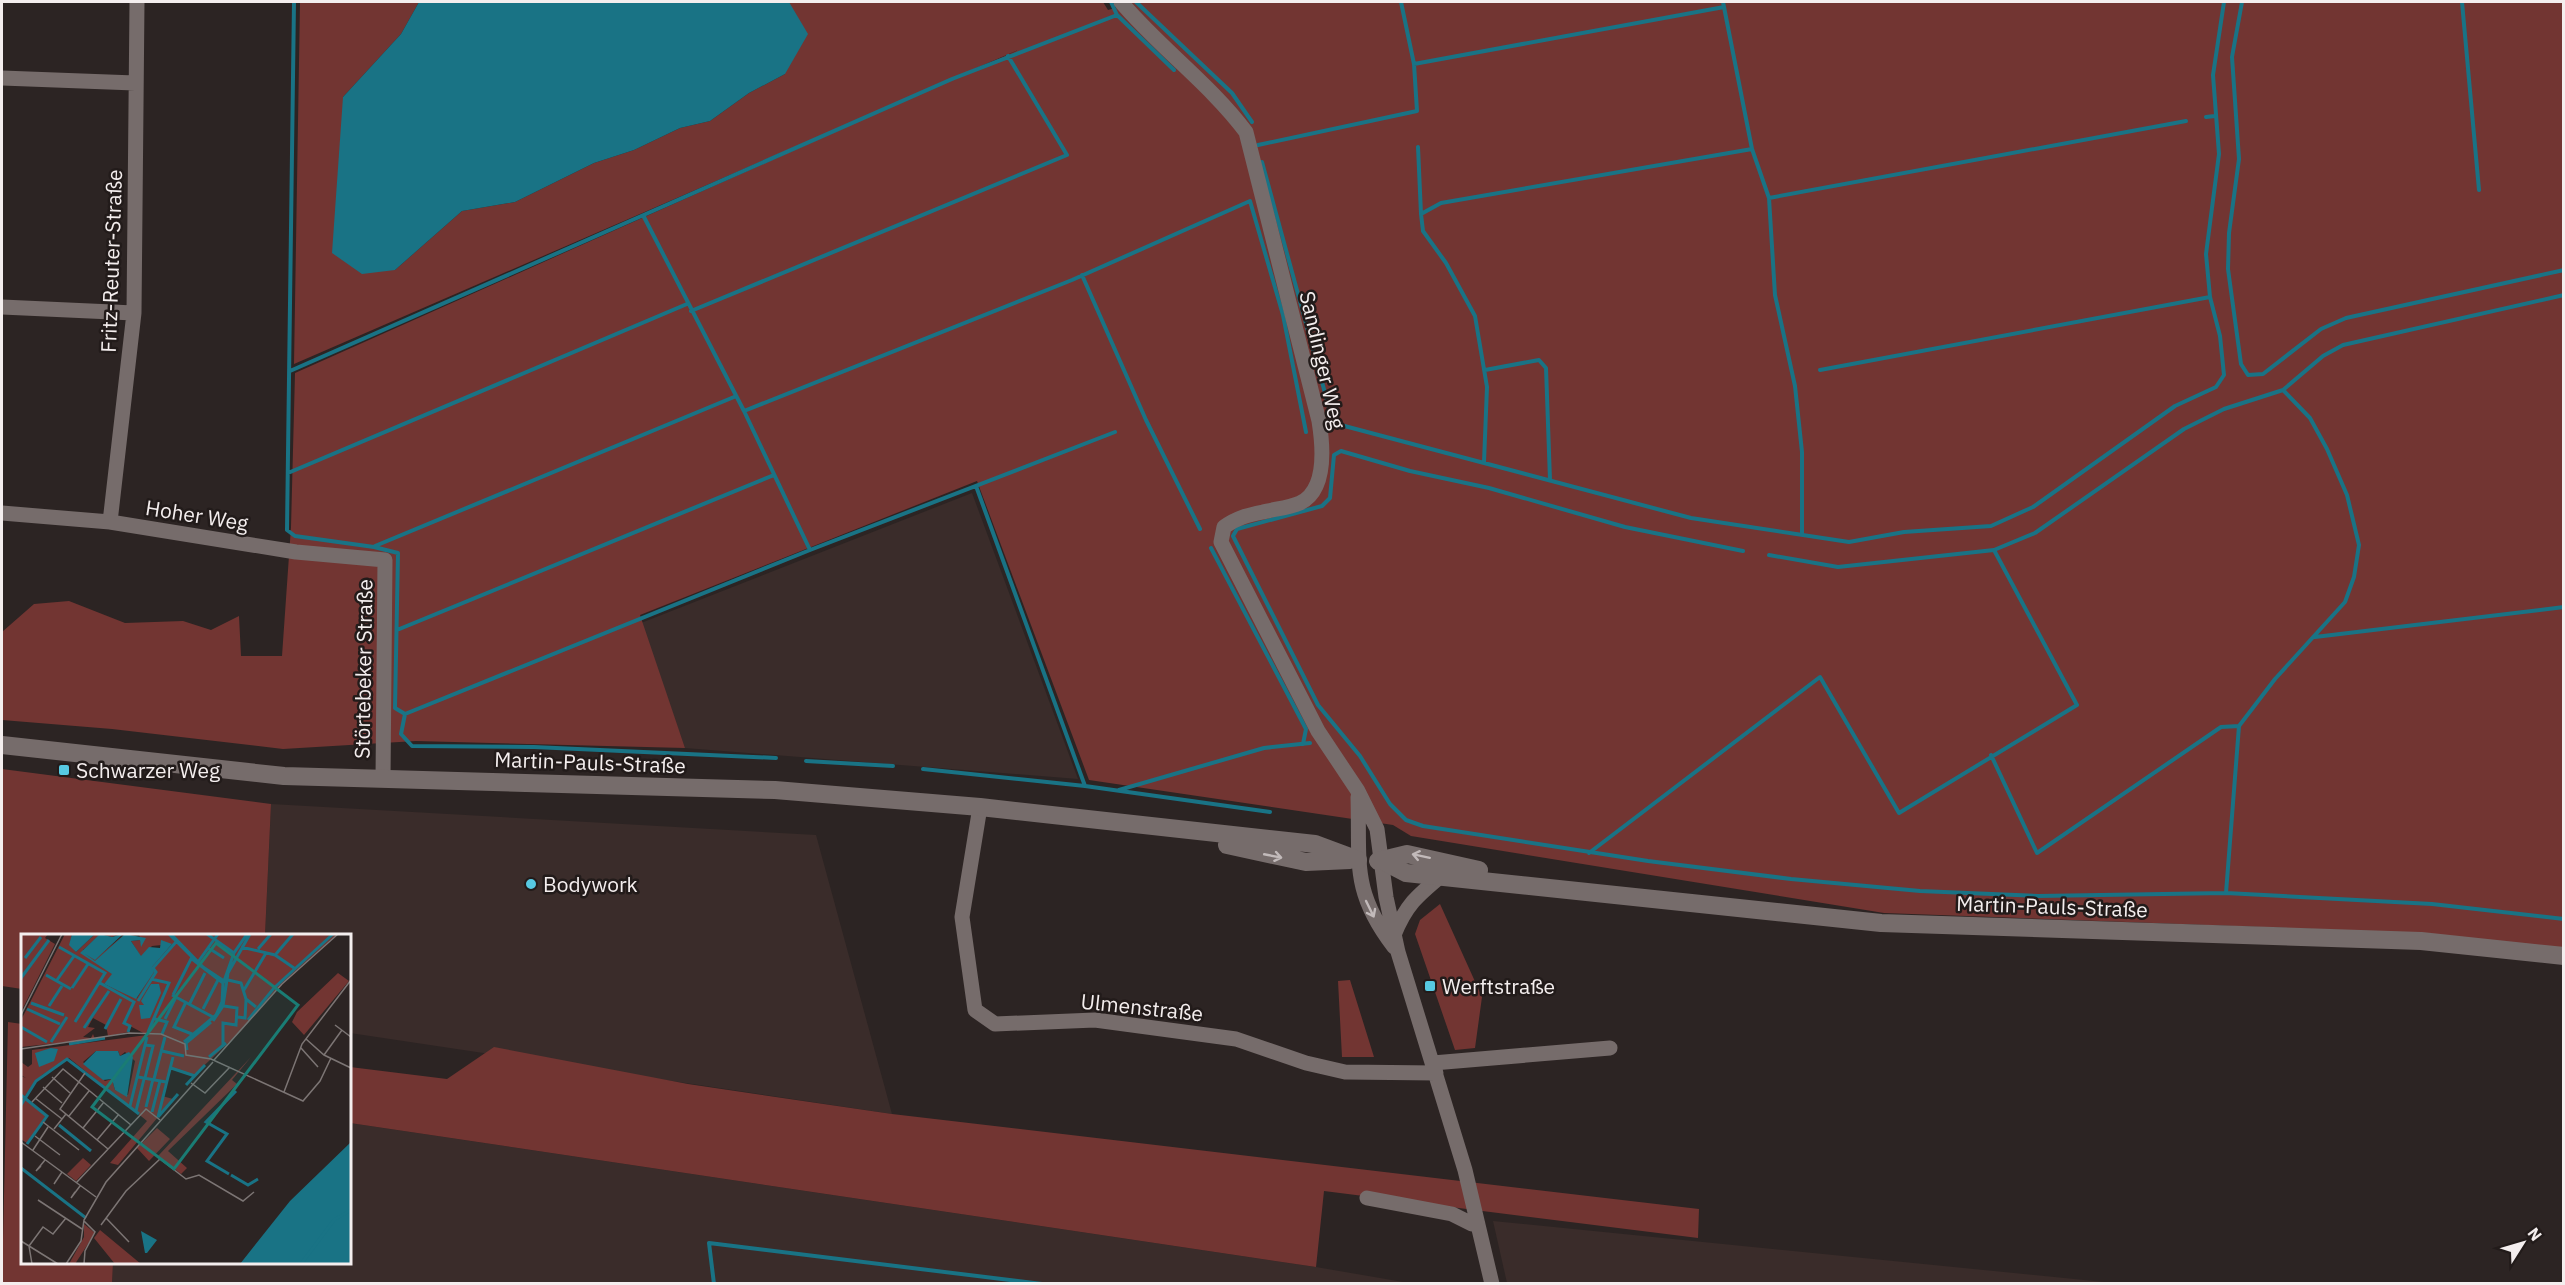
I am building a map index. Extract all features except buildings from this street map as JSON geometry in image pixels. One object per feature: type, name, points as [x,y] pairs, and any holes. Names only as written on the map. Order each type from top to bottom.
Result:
[{"type":"street","name":"Fritz-Reuter-Straße","points":[[110,522],[134,313],[137,2]]},
{"type":"street","name":"Sandinger Weg","points":[[1121,2],[1141,25],[1226,106],[1246,132],[1319,421],[1322,449],[1318,484],[1311,495],[1300,503],[1235,519],[1224,527],[1221,542],[1318,730],[1358,791],[1377,829],[1383,861]]},
{"type":"street","points":[[2,78],[135,83]]},
{"type":"street","points":[[2,307],[134,313]]},
{"type":"street","name":"Hoher Weg","points":[[2,513],[110,522],[296,552],[386,560]]},
{"type":"street","name":"Störtebeker Straße","points":[[382,779],[386,560]]},
{"type":"street","name":"Martin-Pauls-Straße","points":[[2,745],[284,776],[775,790],[980,807],[1176,831],[1315,844],[1358,860],[1383,861],[1407,854],[1416,855],[1539,885]]},
{"type":"street","points":[[1358,791],[1358,860],[1363,896],[1377,925],[1398,952]]},
{"type":"street","name":"Ulmenstraße","points":[[980,807],[962,917],[975,1010],[995,1024],[1095,1020],[1236,1039],[1306,1063],[1345,1072],[1435,1068],[1611,1047]]},
{"type":"street","points":[[1383,861],[1386,897],[1398,952],[1435,1068],[1492,1284]]},
{"type":"street","name":"Martin-Pauls-Straße","points":[[1383,861],[1406,873],[1539,885],[1881,923],[2421,941],[2564,956]]},
{"type":"street","points":[[1394,934],[1404,911],[1412,900],[1441,876]]},
{"type":"street","points":[[1367,1198],[1452,1214],[1472,1224],[1478,1224]]},
{"type":"shaded area","points":[[300,2],[419,2],[401,34],[343,97],[395,270],[462,211],[515,202],[594,163],[634,150],[680,128],[710,121],[749,93],[785,74],[789,2],[1103,2],[1108,10],[1136,2],[2563,2],[2563,948],[2424,933],[1884,913],[1411,836],[1393,825],[1089,780],[977,481],[640,615],[685,748],[416,741],[283,749],[112,729],[2,720],[2,632],[34,604],[69,601],[125,623],[183,621],[211,630],[239,616],[241,656],[282,656],[291,527],[295,373],[1025,47],[294,364]]},
{"type":"shaded area","points":[[972,493],[1078,779],[685,748],[641,623]]},
{"type":"shaded area","points":[[2,769],[271,804],[265,934],[21,934],[21,989],[2,986]]},
{"type":"shaded area","points":[[271,804],[816,835],[892,1114],[351,1033],[351,934],[265,934]]},
{"type":"shaded area","points":[[1440,904],[1482,997],[1475,1048],[1455,1050],[1415,934],[1420,920]]},
{"type":"shaded area","points":[[1350,980],[1374,1057],[1342,1057],[1338,981]]},
{"type":"shaded area","points":[[8,1022],[21,1024],[21,1264],[113,1264],[112,1283],[2,1283]]},
{"type":"shaded area","points":[[494,1047],[688,1084],[892,1114],[1699,1209],[1698,1238],[1324,1191],[1316,1267],[351,1123],[351,1067],[447,1079]]},
{"type":"shaded area","points":[[351,1123],[1316,1267],[1409,1283],[112,1283],[113,1264],[351,1264]]},
{"type":"shaded area","points":[[1493,1221],[2114,1283],[1507,1283]]},
{"type":"water","points":[[419,2],[789,2],[808,34],[785,74],[749,93],[710,121],[680,128],[634,150],[594,163],[515,202],[462,211],[395,270],[362,274],[332,253],[343,97],[401,34]]},
{"type":"waterway","points":[[294,2],[287,530],[295,536],[374,547],[398,553],[395,708],[405,714]]},
{"type":"waterway","points":[[1111,2],[1117,15],[1174,70]]},
{"type":"waterway","points":[[1136,2],[1232,93],[1252,122]]},
{"type":"waterway","points":[[1258,145],[1417,111],[1414,64],[1401,2]]},
{"type":"waterway","points":[[1723,2],[1752,149],[1769,198],[1775,295],[1795,386],[1802,452],[1802,535]]},
{"type":"waterway","points":[[1262,162],[1332,418],[1337,424],[1691,518],[1849,542],[1904,532],[1991,526],[2033,507],[2175,406],[2216,387],[2224,375],[2220,336],[2210,297],[2206,254],[2219,154],[2213,75],[2224,2]]},
{"type":"waterway","points":[[2242,2],[2232,57],[2239,159],[2229,233],[2228,269],[2241,364],[2248,375],[2263,374],[2321,329],[2346,318],[2564,270]]},
{"type":"waterway","points":[[2462,2],[2479,190]]},
{"type":"waterway","points":[[1414,64],[1724,7]]},
{"type":"waterway","points":[[290,371],[952,79],[1117,15]]},
{"type":"waterway","points":[[691,311],[1067,155],[1008,56]]},
{"type":"waterway","points":[[2206,117],[2215,116]]},
{"type":"waterway","points":[[1769,198],[2186,121]]},
{"type":"waterway","points":[[1418,147],[1421,214]]},
{"type":"waterway","points":[[1484,462],[1487,387],[1475,316],[1446,263],[1423,231],[1421,214],[1441,203],[1752,149]]},
{"type":"waterway","points":[[744,411],[1072,280],[1250,201],[1283,315],[1306,432]]},
{"type":"waterway","points":[[644,217],[744,411],[810,550]]},
{"type":"waterway","points":[[1082,275],[1146,420],[1200,529]]},
{"type":"waterway","points":[[1769,555],[1838,567],[1994,550],[2035,533],[2184,429],[2224,409],[2283,390],[2323,356],[2343,345],[2564,295]]},
{"type":"waterway","points":[[1820,370],[2210,297]]},
{"type":"waterway","points":[[288,473],[687,304]]},
{"type":"waterway","points":[[1485,370],[1539,360],[1546,368],[1550,480]]},
{"type":"waterway","points":[[2226,893],[2239,726],[2275,679],[2345,602],[2354,577],[2359,545],[2347,495],[2327,449],[2310,418],[2283,390]]},
{"type":"waterway","points":[[375,546],[734,397]]},
{"type":"waterway","points":[[776,758],[534,747],[412,746],[401,734],[405,714],[810,550],[1115,432]]},
{"type":"waterway","points":[[1743,551],[1625,527],[1489,488],[1410,471],[1341,451],[1334,455],[1330,498],[1322,506],[1237,529],[1233,536],[1318,705],[1360,756],[1390,804],[1406,820],[1423,826],[1648,861],[1791,879],[1920,891],[2038,896],[2226,893],[2432,904],[2564,919]]},
{"type":"waterway","points":[[397,630],[774,475]]},
{"type":"waterway","points":[[976,486],[1085,786]]},
{"type":"waterway","points":[[1211,548],[1306,729],[1303,744]]},
{"type":"waterway","points":[[1589,853],[1820,677],[1899,813],[2077,705],[1994,550]]},
{"type":"waterway","points":[[2315,637],[2564,607]]},
{"type":"waterway","points":[[1991,755],[2037,853],[2221,727],[2239,726]]},
{"type":"waterway","points":[[1119,790],[1264,748],[1310,743]]},
{"type":"waterway","points":[[806,761],[893,766]]},
{"type":"waterway","points":[[923,769],[1085,786],[1270,812]]},
{"type":"waterway","points":[[714,1284],[709,1243],[1042,1284]]},
{"type":"place","name":"Schwarzer Weg","points":[[64,770]]},
{"type":"place","name":"Bodywork","points":[[531,884]]},
{"type":"place","name":"Werftstraße","points":[[1430,986]]}]
